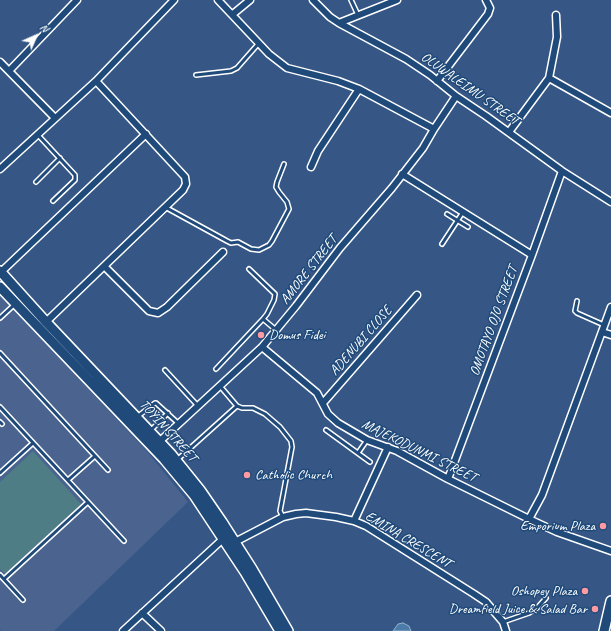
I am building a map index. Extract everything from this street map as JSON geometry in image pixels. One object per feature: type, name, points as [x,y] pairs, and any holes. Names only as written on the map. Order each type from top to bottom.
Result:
[{"type":"street","points":[[8,71],[77,0]]},
{"type":"street","points":[[0,169],[96,81],[174,0]]},
{"type":"street","points":[[218,0],[277,61],[287,68],[338,81],[359,89],[434,129]]},
{"type":"street","points":[[233,14],[250,0]]},
{"type":"street","name":"OLUWALEIMU STREET","points":[[313,0],[330,17],[406,59],[562,171],[611,202]]},
{"type":"street","points":[[339,23],[397,0]]},
{"type":"street","points":[[437,81],[488,14],[490,8],[486,0]]},
{"type":"street","points":[[509,132],[549,78],[557,37],[556,15]]},
{"type":"street","points":[[0,62],[55,118]]},
{"type":"street","points":[[549,78],[610,111]]},
{"type":"street","points":[[46,322],[165,208],[183,190],[186,184],[185,176],[96,81]]},
{"type":"street","points":[[311,167],[318,151],[359,89]]},
{"type":"street","name":"AMORE STREET","points":[[160,441],[262,347],[296,306],[340,248],[392,188],[423,148],[456,96]]},
{"type":"street","points":[[1,272],[146,134]]},
{"type":"street","name":"OMOTAYO OJO STREET","points":[[448,479],[562,171]]},
{"type":"street","points":[[402,174],[532,255]]},
{"type":"street","points":[[105,267],[149,311],[158,313],[167,307],[223,252]]},
{"type":"street","name":"TOYIN STREET","points":[[1,272],[177,461],[200,490],[235,542],[271,600],[288,631]]},
{"type":"street","name":"TOYIN STREET","points":[[0,286],[164,459],[194,495],[224,538],[280,631]]},
{"type":"street","name":"ADENUBI CLOSE","points":[[323,403],[417,295]]},
{"type":"street","points":[[529,520],[542,494],[611,307]]},
{"type":"street","points":[[603,329],[611,335]]},
{"type":"street","name":"MAJEKODUNMI STREET","points":[[262,347],[313,389],[317,393],[328,414],[338,423],[367,440],[398,451],[448,479],[529,520],[557,532],[611,551]]},
{"type":"street","points":[[354,521],[388,447]]},
{"type":"street","name":"EMINA CRESCENT","points":[[235,542],[283,517],[306,513],[354,521],[366,526],[486,602],[503,622],[506,631]]},
{"type":"street","points":[[123,631],[224,538]]},
{"type":"street","points":[[604,631],[611,601]]},
{"type":"street","points":[[142,613],[161,631]]},
{"type":"lane","points":[[351,0],[358,15]]},
{"type":"lane","points":[[196,75],[231,71],[237,68],[259,43]]},
{"type":"lane","points":[[38,135],[75,175],[75,180],[53,201]]},
{"type":"lane","points":[[36,182],[60,158]]},
{"type":"lane","points":[[165,208],[231,243],[238,242],[251,249],[259,250],[269,245],[272,241],[289,209],[288,202],[276,187],[284,164]]},
{"type":"lane","points":[[442,244],[463,212]]},
{"type":"lane","points":[[447,214],[468,227]]},
{"type":"lane","points":[[216,369],[268,314],[274,300],[275,294],[249,269]]},
{"type":"lane","points":[[577,301],[576,313],[603,329]]},
{"type":"lane","points":[[0,318],[15,303]]},
{"type":"lane","points":[[263,319],[276,330]]},
{"type":"lane","points":[[0,353],[108,470]]},
{"type":"lane","points":[[165,370],[198,406]]},
{"type":"lane","points":[[220,386],[237,406],[242,408],[252,408],[265,414],[280,427],[291,440],[292,447],[280,511],[283,517]]},
{"type":"lane","points":[[137,417],[156,403],[179,424]]},
{"type":"lane","points":[[177,461],[237,406]]},
{"type":"lane","points":[[0,407],[124,541]]},
{"type":"lane","points":[[150,407],[162,419]]},
{"type":"lane","points":[[150,431],[168,414]]},
{"type":"lane","points":[[326,430],[370,462]]},
{"type":"lane","points":[[358,453],[367,440]]},
{"type":"lane","points":[[0,473],[33,443]]},
{"type":"lane","points":[[68,480],[95,456]]},
{"type":"lane","points":[[4,579],[88,502]]},
{"type":"lane","points":[[0,575],[23,600]]},
{"type":"lane","points":[[503,622],[528,613],[538,607],[546,598]]},
{"type":"shaded area","points":[[0,295],[146,450],[188,502],[54,631],[1,631],[0,629]]},
{"type":"shaded area","points":[[403,623],[409,626],[411,631],[393,631],[398,624]]},
{"type":"green space","points":[[33,451],[81,504],[5,574],[0,569],[0,482]]},
{"type":"place","name":"Domus Fidei","points":[[261,335]]},
{"type":"place","name":"Catholic Church","points":[[247,475]]},
{"type":"place","name":"Emporium Plaza","points":[[603,526]]},
{"type":"place","name":"Oshopey Plaza","points":[[585,591]]},
{"type":"place","name":"Dreamfield Juice & Salad Bar","points":[[595,609]]}]
